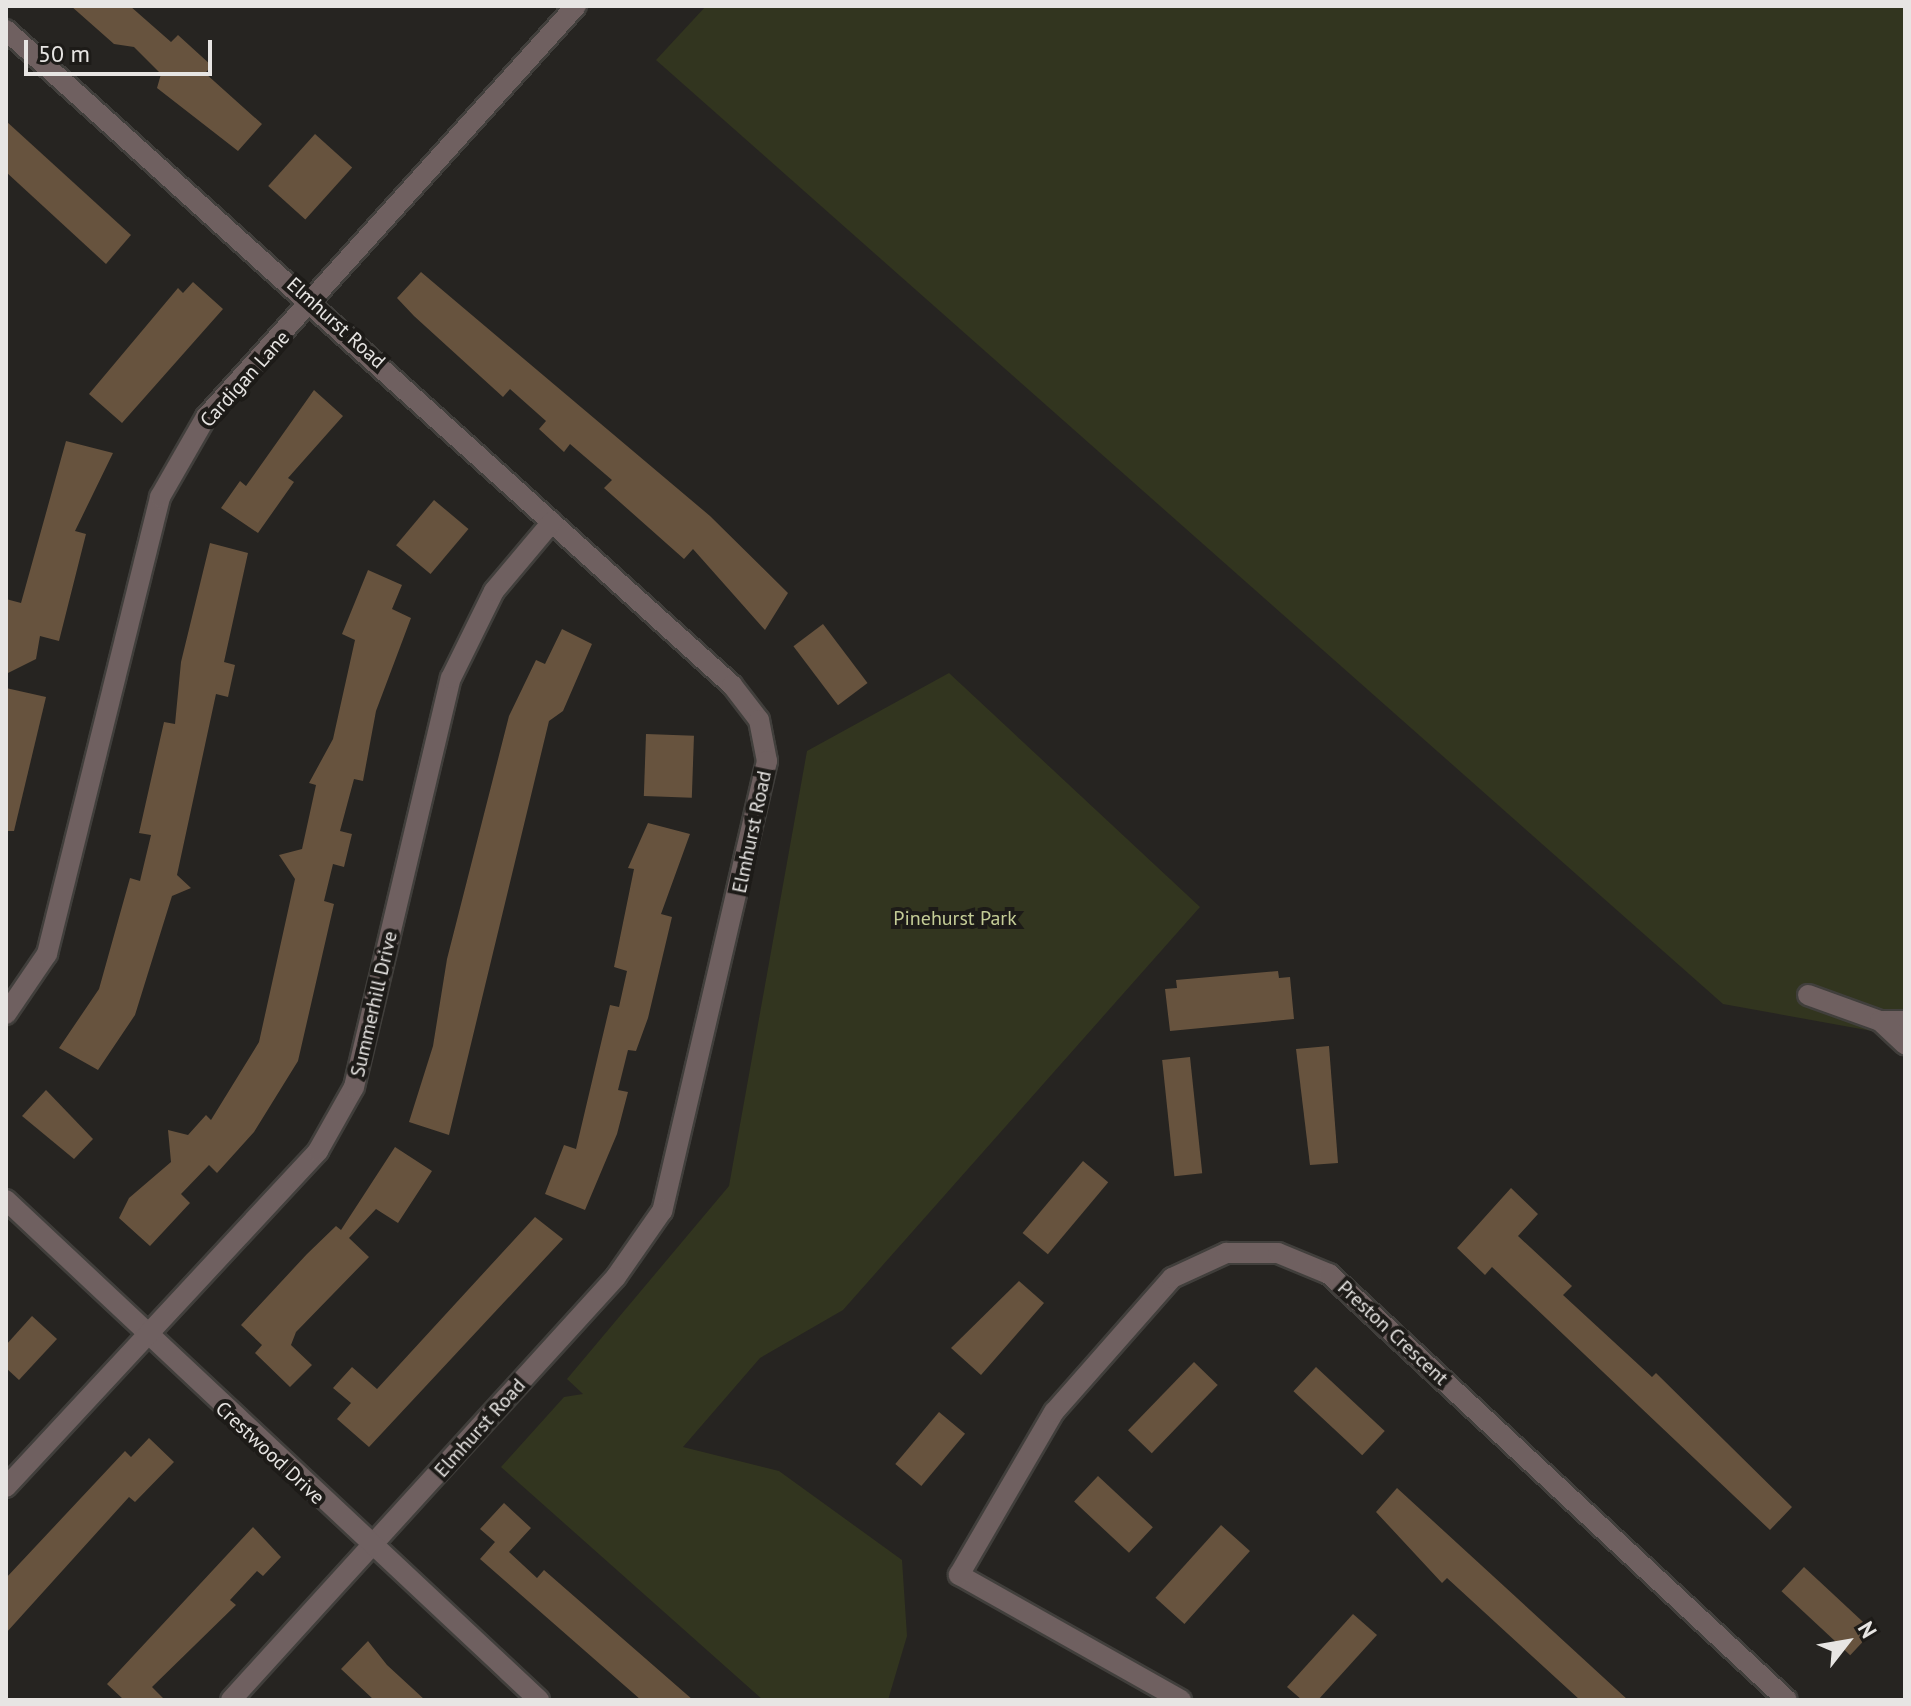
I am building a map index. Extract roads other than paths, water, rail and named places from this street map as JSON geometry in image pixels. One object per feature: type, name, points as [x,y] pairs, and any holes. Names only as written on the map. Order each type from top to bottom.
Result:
[{"type":"street","name":"Cardigan Lane","points":[[6,1014],[47,954],[160,497],[206,417],[315,303],[576,6]]},
{"type":"street","name":"Elmhurst Road","points":[[6,30],[315,303],[732,685],[759,720],[767,761],[662,1211],[616,1277],[372,1549],[231,1700]]},
{"type":"street","name":"Summerhill Drive","points":[[6,1487],[318,1151],[354,1087],[451,678],[494,591],[552,522]]},
{"type":"street","points":[[1808,995],[1880,1021],[1905,1021]]},
{"type":"street","points":[[1880,1021],[1905,1044]]},
{"type":"street","name":"Crestwood Drive","points":[[6,1200],[145,1337],[539,1700]]},
{"type":"street","name":"Preston Crescent","points":[[1181,1700],[959,1575],[1054,1412],[1172,1278],[1226,1253],[1278,1253],[1329,1274],[1787,1700]]},
{"type":"park label","name":"Pinehurst Park","points":[[955,918]]}]
